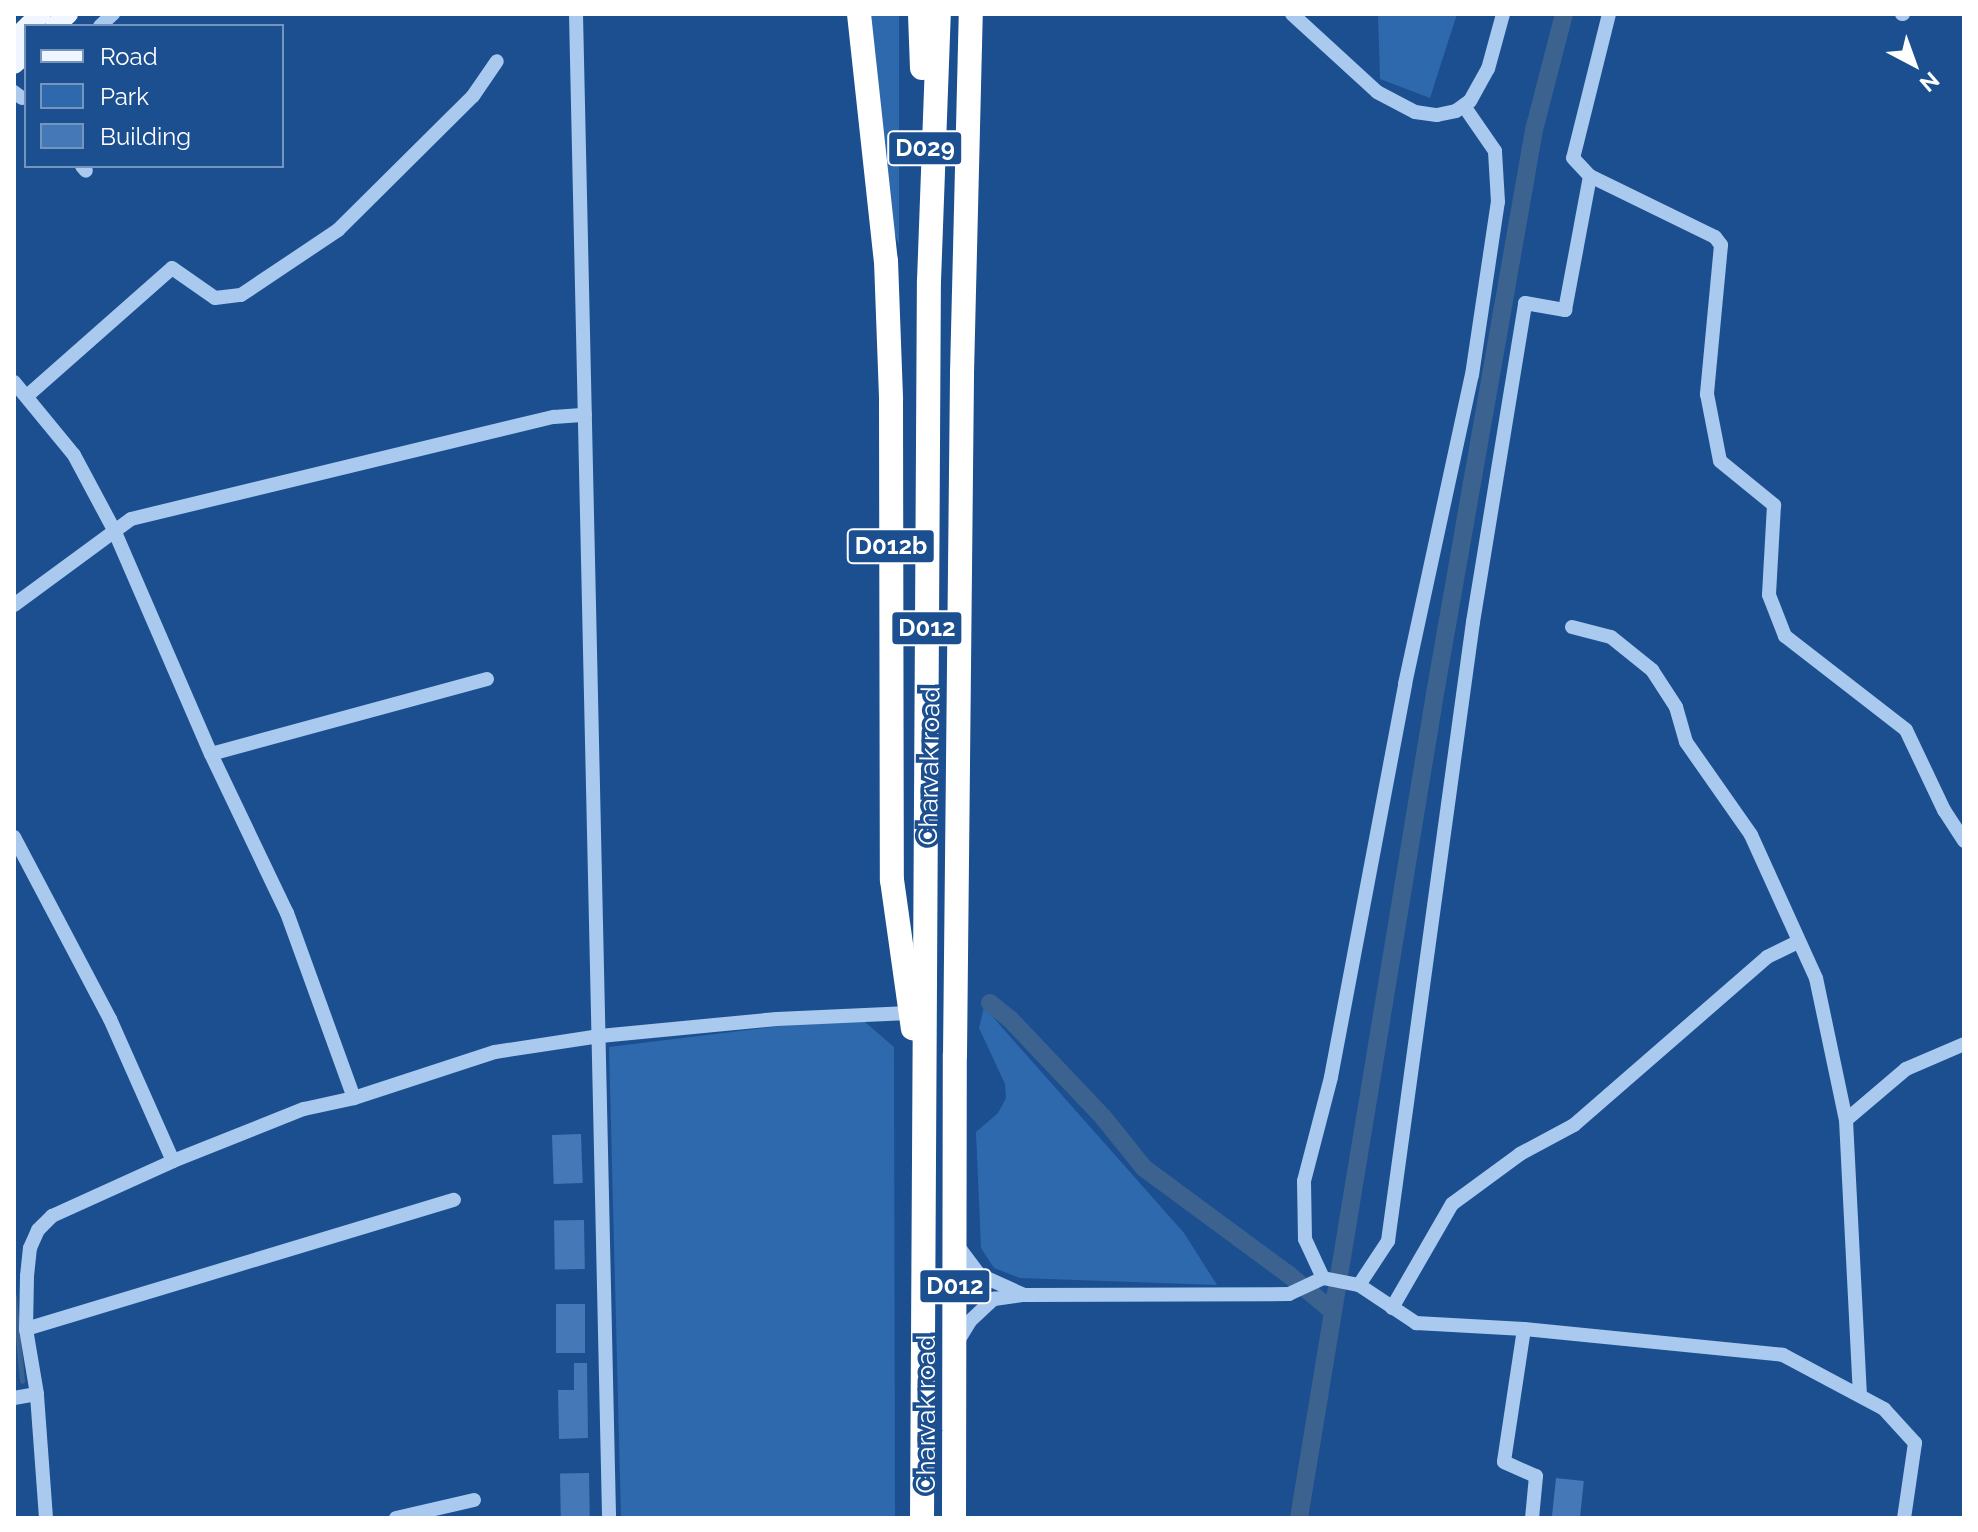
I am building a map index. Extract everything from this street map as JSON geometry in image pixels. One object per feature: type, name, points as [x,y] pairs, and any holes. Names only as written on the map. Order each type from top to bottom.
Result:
[{"type":"highway","name":"D012b","points":[[859,14],[886,261],[891,416],[892,880],[909,1013],[923,1076]]},
{"type":"highway","name":"Charvak road","points":[[920,14],[929,281]]},
{"type":"highway","name":"Charvak road","points":[[922,1518],[929,281],[939,14]]},
{"type":"highway","name":"Charvak road","points":[[954,1518],[962,373],[971,14]]},
{"type":"street","points":[[576,14],[609,1518]]},
{"type":"street","points":[[1292,14],[1361,79],[1394,102],[1415,112],[1437,115],[1464,106],[1488,69],[1503,14]]},
{"type":"street","points":[[1609,14],[1573,158],[1590,176],[1715,237],[1721,245],[1707,394],[1720,461],[1774,505],[1769,595],[1785,636],[1906,730],[1944,810],[1964,841]]},
{"type":"street","points":[[27,396],[172,268],[215,298],[241,295],[338,230],[473,96],[497,61]]},
{"type":"street","points":[[1323,1278],[1305,1239],[1304,1181],[1331,1077],[1405,684],[1472,375],[1498,202],[1495,151],[1464,106]]},
{"type":"street","points":[[1359,1285],[1388,1241],[1473,622],[1525,303],[1565,310],[1590,176]]},
{"type":"street","points":[[14,382],[74,455],[114,530],[211,754],[287,913],[354,1098]]},
{"type":"street","points":[[14,605],[131,519],[554,417],[585,415]]},
{"type":"street","points":[[1572,627],[1611,637],[1652,670],[1676,707],[1686,742],[1751,835],[1816,978],[1846,1120],[1860,1396]]},
{"type":"street","points":[[211,754],[487,679]]},
{"type":"street","points":[[14,837],[110,1019],[173,1161]]},
{"type":"street","points":[[1392,1308],[1452,1204],[1520,1154],[1574,1125],[1767,957],[1798,942]]},
{"type":"street","points":[[46,1518],[37,1394],[26,1329],[27,1276],[30,1248],[38,1230],[52,1216],[173,1161],[304,1109],[354,1098],[495,1052],[600,1036],[777,1019],[909,1013]]},
{"type":"street","points":[[1846,1120],[1906,1069],[1964,1044]]},
{"type":"street","points":[[26,1329],[454,1200]]},
{"type":"street","points":[[955,1241],[965,1259],[980,1275],[1024,1295]]},
{"type":"street","points":[[955,1353],[958,1340],[977,1312],[994,1299],[1024,1295],[1289,1294],[1323,1278],[1359,1285],[1416,1323],[1524,1329],[1783,1355],[1884,1409],[1915,1443],[1904,1518]]},
{"type":"street","points":[[1524,1329],[1504,1462],[1536,1476],[1532,1518]]},
{"type":"street","points":[[14,1398],[37,1394]]},
{"type":"street","points":[[396,1518],[474,1500]]},
{"type":"green space","points":[[867,14],[899,14],[899,245],[894,232]]},
{"type":"green space","points":[[1378,14],[1457,14],[1430,98],[1380,79]]},
{"type":"green space","points":[[984,1007],[1184,1233],[1217,1285],[1020,1278],[994,1268],[981,1248],[976,1132],[998,1113],[1006,1098],[1005,1084],[979,1028]]},
{"type":"green space","points":[[829,1020],[865,1022],[894,1047],[895,1518],[621,1518],[609,1047]]},
{"type":"building","points":[[581,1134],[583,1183],[554,1184],[552,1135]]},
{"type":"building","points":[[584,1220],[585,1269],[555,1270],[554,1221]]},
{"type":"building","points":[[556,1304],[585,1304],[585,1353],[556,1353]]},
{"type":"building","points":[[574,1363],[587,1363],[588,1438],[559,1439],[558,1390],[574,1390]]},
{"type":"building","points":[[589,1473],[590,1518],[561,1518],[560,1474]]},
{"type":"building","points":[[1556,1478],[1584,1481],[1580,1518],[1552,1518]]},
{"type":"waterway","points":[[1299,1518],[1436,688],[1534,130],[1564,14]]},
{"type":"waterway","points":[[990,1003],[1010,1019],[1103,1117],[1144,1168],[1288,1274],[1331,1310]]},
{"type":"waterway","points":[[14,1296],[22,1381]]}]
